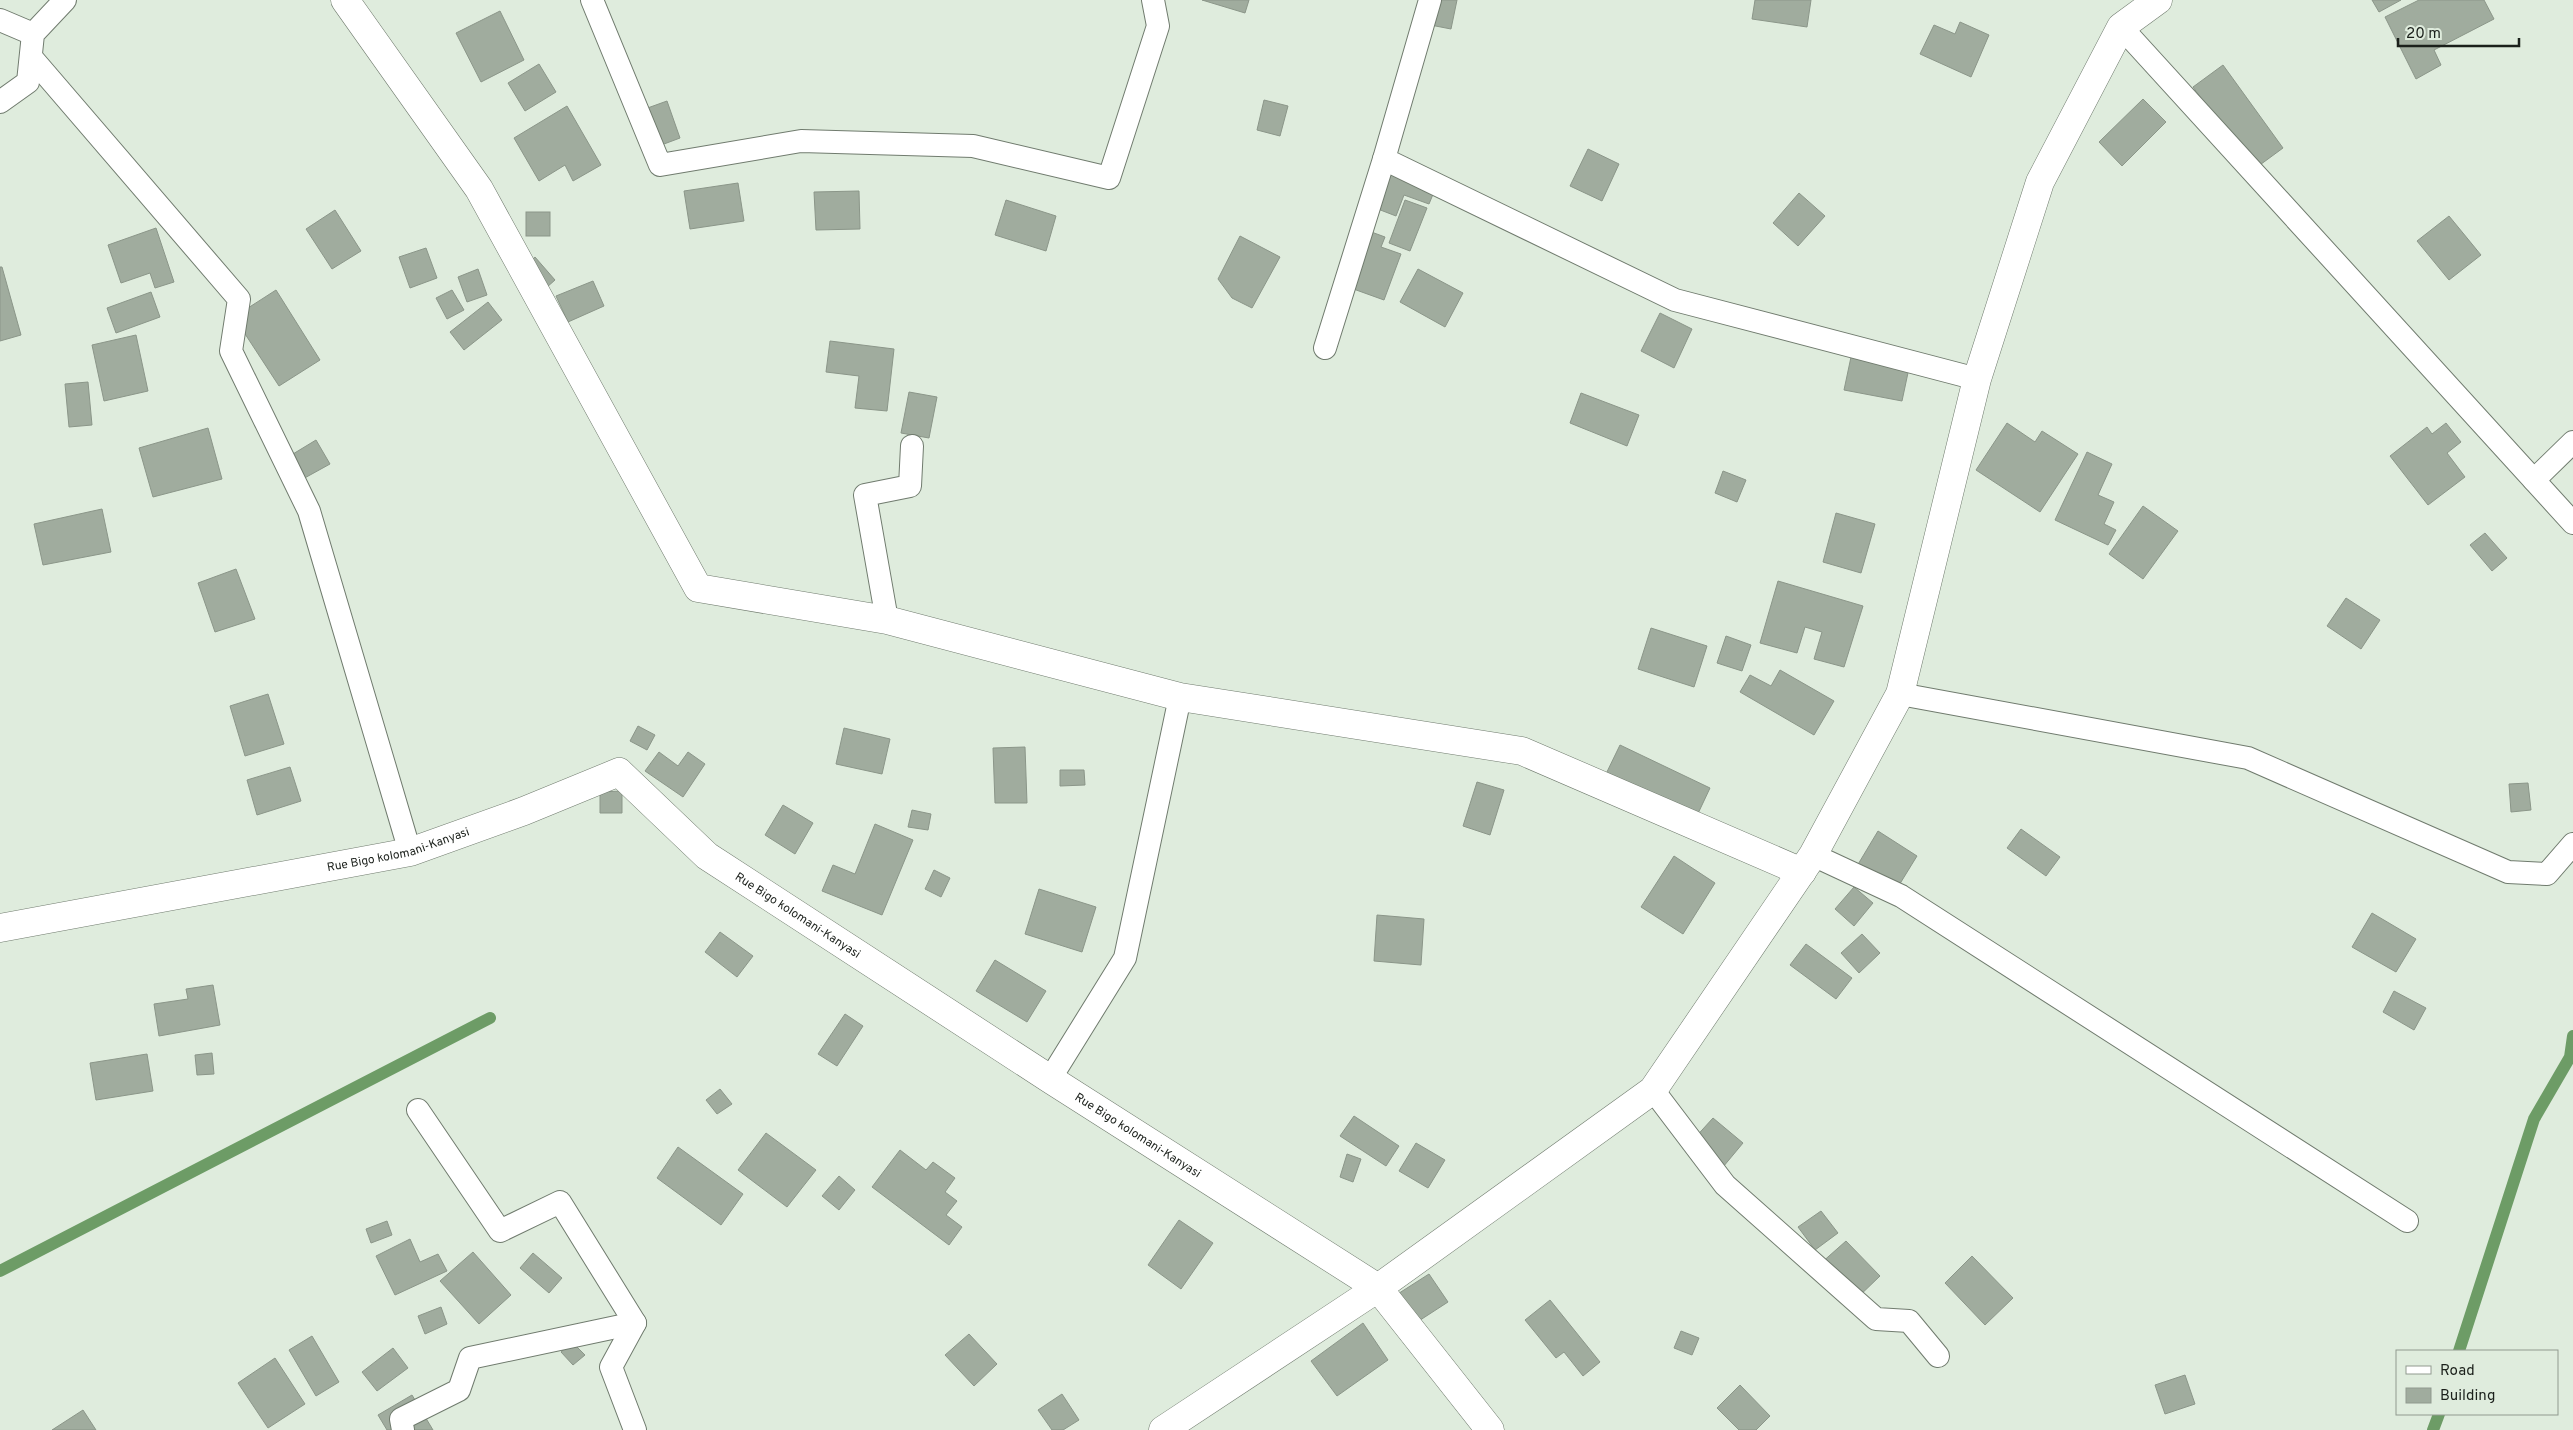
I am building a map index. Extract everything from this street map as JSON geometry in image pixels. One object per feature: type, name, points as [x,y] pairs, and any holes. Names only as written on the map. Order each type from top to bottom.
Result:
[{"type":"street","points":[[345,0],[479,189],[698,588],[886,620],[1180,697],[1522,751],[1807,863]]},
{"type":"street","points":[[1163,1430],[1378,1288],[1653,1090],[1807,863],[1900,694],[1977,379],[2040,182],[2121,28],[2158,0]]},
{"type":"street","name":"Rue Bigo kolomani-Kanyasi","points":[[0,928],[410,852],[524,811],[619,772],[707,856],[1050,1080],[1378,1288],[1490,1430]]},
{"type":"lane","points":[[0,102],[28,82],[33,34],[65,0]]},
{"type":"lane","points":[[592,0],[660,165],[801,141],[973,146],[1109,178],[1158,26],[1153,0]]},
{"type":"lane","points":[[1325,348],[1384,159],[1430,0]]},
{"type":"lane","points":[[0,20],[33,34]]},
{"type":"lane","points":[[2121,28],[2573,523]]},
{"type":"lane","points":[[31,57],[239,299],[231,352],[309,512],[410,852]]},
{"type":"lane","points":[[1384,159],[1675,300],[1977,379]]},
{"type":"lane","points":[[2534,480],[2573,442]]},
{"type":"lane","points":[[886,620],[865,495],[910,486],[912,446]]},
{"type":"lane","points":[[1900,694],[2248,758],[2508,872],[2547,874],[2573,844]]},
{"type":"lane","points":[[1050,1080],[1125,958],[1180,697]]},
{"type":"lane","points":[[1807,863],[1901,896],[2407,1221]]},
{"type":"lane","points":[[1653,1090],[1725,1185],[1876,1320],[1909,1321],[1938,1356]]},
{"type":"lane","points":[[418,1110],[500,1231],[560,1202],[635,1323]]},
{"type":"lane","points":[[403,1430],[402,1419],[459,1390],[470,1358],[635,1323]]},
{"type":"lane","points":[[635,1323],[611,1366],[635,1430]]},
{"type":"building","points":[[1202,0],[1249,0],[1245,13]]},
{"type":"building","points":[[1419,0],[1457,0],[1451,29],[1415,22]]},
{"type":"building","points":[[1755,0],[1811,0],[1807,27],[1752,19]]},
{"type":"building","points":[[2372,0],[2401,0],[2379,12]]},
{"type":"building","points":[[2419,0],[2484,0],[2494,19],[2434,50],[2441,65],[2416,79],[2385,17]]},
{"type":"building","points":[[500,11],[524,60],[481,82],[456,33]]},
{"type":"building","points":[[1960,22],[1989,35],[1971,77],[1920,54],[1934,25],[1955,34]]},
{"type":"building","points":[[539,64],[556,92],[525,111],[508,83]]},
{"type":"building","points":[[2223,65],[2283,148],[2253,170],[2193,87]]},
{"type":"building","points":[[2143,99],[2166,122],[2122,166],[2099,142]]},
{"type":"building","points":[[1264,100],[1288,106],[1280,136],[1257,130]]},
{"type":"building","points":[[667,101],[680,138],[656,147],[642,110]]},
{"type":"building","points":[[567,106],[601,165],[573,181],[565,165],[539,181],[514,138]]},
{"type":"building","points":[[1588,149],[1619,164],[1602,201],[1570,186]]},
{"type":"building","points":[[1384,167],[1436,187],[1429,204],[1404,195],[1396,216],[1370,206]]},
{"type":"building","points":[[738,183],[744,221],[690,229],[684,191]]},
{"type":"building","points":[[859,191],[860,229],[816,230],[814,192]]},
{"type":"building","points":[[1799,193],[1825,216],[1798,246],[1773,223]]},
{"type":"building","points":[[1006,200],[1056,216],[1046,251],[995,235]]},
{"type":"building","points":[[1405,200],[1427,208],[1410,251],[1389,243]]},
{"type":"building","points":[[335,210],[361,251],[332,269],[306,229]]},
{"type":"building","points":[[526,212],[550,212],[550,236],[526,236]]},
{"type":"building","points":[[2449,216],[2481,255],[2449,280],[2417,241]]},
{"type":"building","points":[[1355,226],[1385,237],[1381,247],[1401,254],[1384,300],[1334,282]]},
{"type":"building","points":[[156,228],[174,282],[155,288],[150,273],[121,283],[108,245]]},
{"type":"building","points":[[1240,236],[1280,257],[1252,308],[1232,298],[1218,279]]},
{"type":"building","points":[[426,248],[437,278],[410,288],[399,257]]},
{"type":"building","points":[[535,257],[555,280],[538,295],[518,273]]},
{"type":"building","points":[[0,267],[2,267],[21,335],[0,341]]},
{"type":"building","points":[[478,269],[487,295],[467,302],[458,277]]},
{"type":"building","points":[[1418,269],[1463,293],[1445,327],[1400,302]]},
{"type":"building","points":[[593,281],[604,306],[568,322],[556,296]]},
{"type":"building","points":[[276,290],[320,360],[279,386],[234,317]]},
{"type":"building","points":[[452,290],[464,310],[447,319],[436,298]]},
{"type":"building","points":[[151,292],[160,317],[116,333],[107,308]]},
{"type":"building","points":[[488,302],[502,320],[464,350],[450,332]]},
{"type":"building","points":[[1660,313],[1692,329],[1674,368],[1641,351]]},
{"type":"building","points":[[136,335],[148,391],[104,401],[92,345]]},
{"type":"building","points":[[830,341],[894,349],[887,411],[855,408],[859,376],[826,372]]},
{"type":"building","points":[[1851,357],[1909,368],[1902,401],[1844,390]]},
{"type":"building","points":[[88,382],[92,425],[69,427],[65,384]]},
{"type":"building","points":[[909,392],[937,397],[929,438],[901,433]]},
{"type":"building","points":[[1581,393],[1639,415],[1627,446],[1570,423]]},
{"type":"building","points":[[2007,423],[2035,442],[2042,431],[2078,454],[2040,512],[1976,470]]},
{"type":"building","points":[[2446,423],[2461,442],[2447,453],[2465,477],[2428,505],[2390,456],[2427,427],[2432,434]]},
{"type":"building","points":[[208,428],[222,479],[153,497],[139,448]]},
{"type":"building","points":[[316,440],[330,464],[301,480],[288,457]]},
{"type":"building","points":[[2087,452],[2112,464],[2098,495],[2114,502],[2104,524],[2116,530],[2108,545],[2055,520]]},
{"type":"building","points":[[1723,471],[1746,480],[1737,502],[1715,493]]},
{"type":"building","points":[[2143,506],[2178,531],[2143,579],[2109,554]]},
{"type":"building","points":[[102,509],[111,552],[43,565],[34,524]]},
{"type":"building","points":[[1836,513],[1875,524],[1861,573],[1823,562]]},
{"type":"building","points":[[2485,533],[2507,558],[2492,571],[2470,545]]},
{"type":"building","points":[[236,569],[255,619],[215,632],[198,583]]},
{"type":"building","points":[[1778,581],[1863,606],[1844,667],[1814,659],[1822,632],[1805,627],[1797,653],[1760,643]]},
{"type":"building","points":[[2346,598],[2380,620],[2361,649],[2327,626]]},
{"type":"building","points":[[1651,628],[1707,646],[1694,687],[1638,669]]},
{"type":"building","points":[[1726,636],[1751,645],[1742,671],[1717,663]]},
{"type":"building","points":[[1780,670],[1834,701],[1814,735],[1740,692],[1750,675],[1771,686]]},
{"type":"building","points":[[268,694],[284,744],[245,756],[230,706]]},
{"type":"building","points":[[638,726],[655,735],[647,750],[630,741]]},
{"type":"building","points":[[844,728],[890,739],[882,774],[836,764]]},
{"type":"building","points":[[1620,745],[1710,788],[1694,822],[1604,778]]},
{"type":"building","points":[[1025,747],[1027,803],[995,803],[993,748]]},
{"type":"building","points":[[659,752],[678,766],[688,752],[705,764],[683,797],[645,771]]},
{"type":"building","points":[[290,767],[301,801],[257,815],[247,780]]},
{"type":"building","points":[[1060,770],[1084,770],[1085,785],[1060,786]]},
{"type":"building","points":[[1477,782],[1504,790],[1490,835],[1463,826]]},
{"type":"building","points":[[2528,783],[2531,810],[2511,812],[2509,784]]},
{"type":"building","points":[[622,791],[622,813],[600,813],[600,792]]},
{"type":"building","points":[[783,805],[813,823],[795,854],[765,835]]},
{"type":"building","points":[[912,810],[931,814],[928,830],[908,827]]},
{"type":"building","points":[[875,824],[913,840],[882,915],[822,891],[833,865],[855,874]]},
{"type":"building","points":[[2021,829],[2060,857],[2046,876],[2007,848]]},
{"type":"building","points":[[1878,831],[1917,856],[1893,895],[1854,871]]},
{"type":"building","points":[[1674,856],[1715,883],[1683,934],[1641,907]]},
{"type":"building","points":[[934,870],[950,878],[941,897],[925,889]]},
{"type":"building","points":[[1854,887],[1873,903],[1854,926],[1835,909]]},
{"type":"building","points":[[1039,889],[1096,907],[1082,952],[1025,934]]},
{"type":"building","points":[[2372,913],[2416,939],[2396,972],[2352,947]]},
{"type":"building","points":[[1377,915],[1424,919],[1421,965],[1374,961]]},
{"type":"building","points":[[720,932],[753,956],[737,977],[705,952]]},
{"type":"building","points":[[1862,934],[1880,953],[1859,973],[1841,953]]},
{"type":"building","points":[[1806,944],[1852,978],[1836,999],[1790,965]]},
{"type":"building","points":[[995,960],[1046,991],[1027,1022],[976,991]]},
{"type":"building","points":[[213,985],[220,1025],[159,1036],[154,1004],[188,999],[186,989]]},
{"type":"building","points":[[2394,991],[2426,1008],[2414,1030],[2383,1012]]},
{"type":"building","points":[[845,1014],[863,1026],[837,1066],[818,1054]]},
{"type":"building","points":[[212,1053],[214,1074],[197,1075],[195,1055]]},
{"type":"building","points":[[147,1054],[153,1091],[96,1100],[90,1063]]},
{"type":"building","points":[[720,1089],[732,1104],[717,1114],[706,1100]]},
{"type":"building","points":[[1354,1116],[1399,1146],[1386,1166],[1340,1136]]},
{"type":"building","points":[[1713,1118],[1743,1143],[1723,1167],[1692,1141]]},
{"type":"building","points":[[766,1133],[816,1170],[787,1207],[738,1170]]},
{"type":"building","points":[[1416,1143],[1445,1160],[1428,1188],[1399,1171]]},
{"type":"building","points":[[678,1147],[743,1194],[721,1225],[657,1178]]},
{"type":"building","points":[[900,1150],[926,1170],[933,1162],[955,1178],[945,1192],[957,1201],[946,1215],[962,1227],[949,1245],[872,1187]]},
{"type":"building","points":[[1347,1154],[1361,1159],[1353,1182],[1340,1177]]},
{"type":"building","points":[[839,1176],[855,1190],[839,1210],[822,1196]]},
{"type":"building","points":[[1821,1211],[1838,1233],[1815,1250],[1798,1227]]},
{"type":"building","points":[[1179,1220],[1213,1243],[1181,1289],[1148,1265]]},
{"type":"building","points":[[387,1221],[392,1235],[371,1243],[366,1229]]},
{"type":"building","points":[[410,1239],[420,1262],[438,1254],[447,1271],[395,1295],[376,1256]]},
{"type":"building","points":[[1846,1241],[1880,1276],[1854,1301],[1820,1264]]},
{"type":"building","points":[[473,1252],[511,1295],[479,1324],[440,1281]]},
{"type":"building","points":[[533,1253],[562,1278],[549,1293],[520,1268]]},
{"type":"building","points":[[1972,1256],[2013,1298],[1985,1325],[1945,1283]]},
{"type":"building","points":[[1429,1274],[1448,1302],[1411,1326],[1393,1297]]},
{"type":"building","points":[[1550,1300],[1600,1362],[1583,1376],[1564,1352],[1556,1358],[1525,1320]]},
{"type":"building","points":[[441,1307],[447,1324],[425,1334],[418,1316]]},
{"type":"building","points":[[1363,1323],[1388,1360],[1337,1396],[1311,1361]]},
{"type":"building","points":[[1681,1331],[1699,1338],[1692,1355],[1674,1348]]},
{"type":"building","points":[[969,1334],[997,1364],[974,1386],[945,1355]]},
{"type":"building","points":[[312,1336],[339,1382],[316,1396],[289,1350]]},
{"type":"building","points":[[572,1342],[585,1355],[573,1365],[561,1352]]},
{"type":"building","points":[[393,1348],[408,1368],[377,1391],[362,1372]]},
{"type":"building","points":[[275,1358],[305,1404],[268,1428],[238,1383]]},
{"type":"building","points":[[2185,1375],[2195,1404],[2165,1414],[2155,1385]]},
{"type":"building","points":[[1740,1385],[1770,1416],[1756,1430],[1739,1430],[1717,1408]]},
{"type":"building","points":[[1062,1394],[1079,1420],[1063,1430],[1052,1430],[1038,1410]]},
{"type":"building","points":[[412,1395],[433,1430],[387,1430],[378,1415]]},
{"type":"building","points":[[83,1410],[96,1430],[52,1430]]},
{"type":"waterway","points":[[0,1271],[490,1018]]},
{"type":"waterway","points":[[2459,1350],[2534,1119],[2570,1057],[2573,1036]]},
{"type":"waterway","points":[[2433,1430],[2439,1415]]}]
